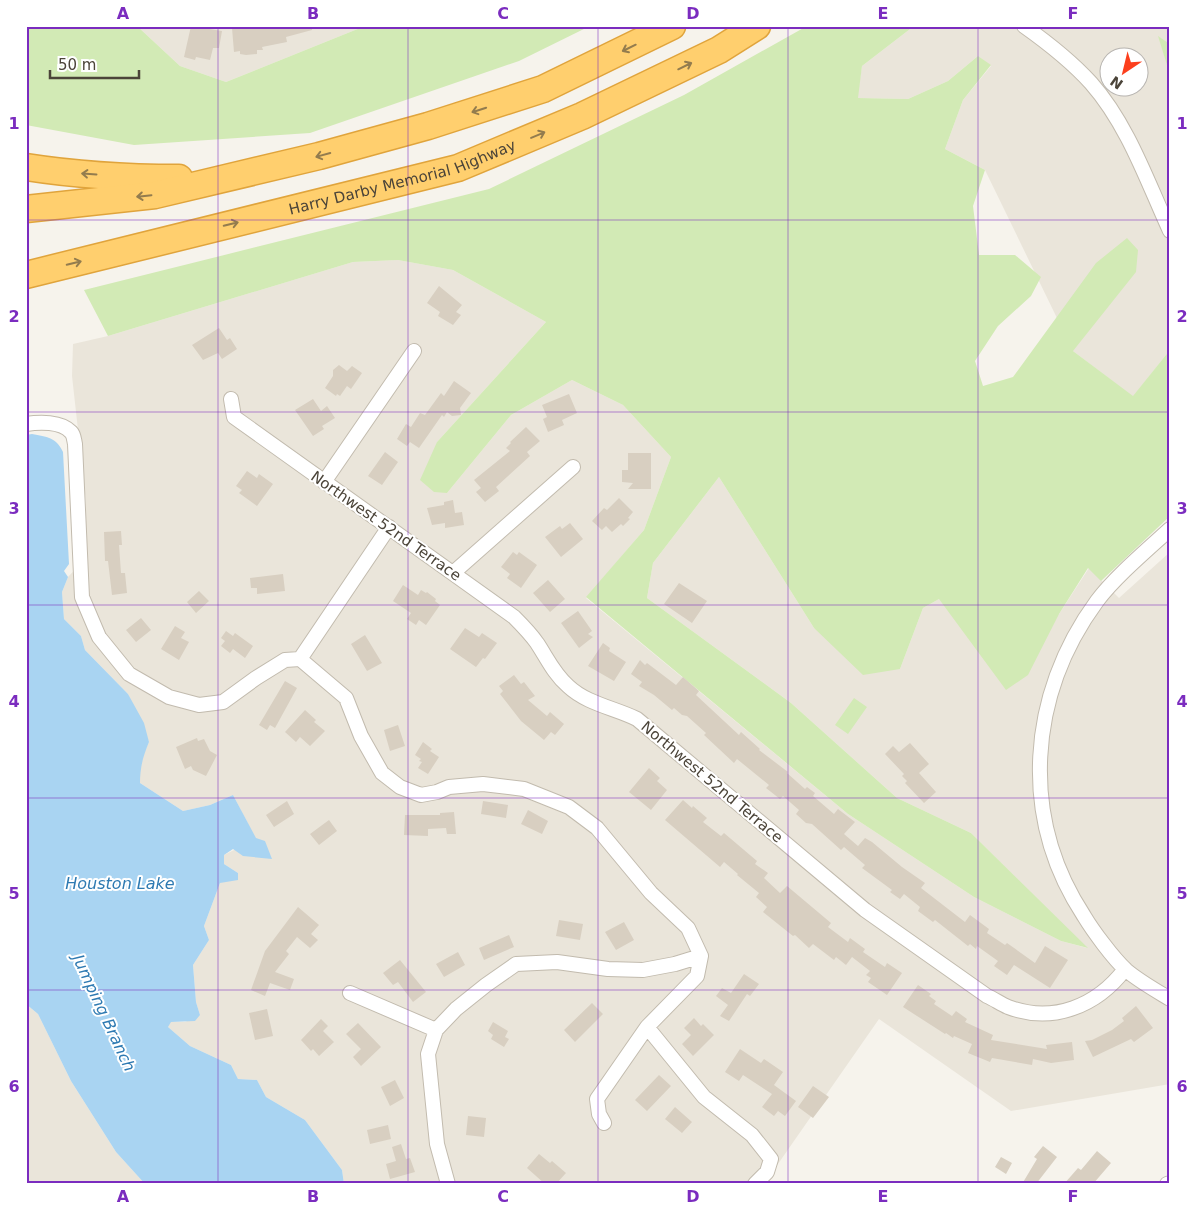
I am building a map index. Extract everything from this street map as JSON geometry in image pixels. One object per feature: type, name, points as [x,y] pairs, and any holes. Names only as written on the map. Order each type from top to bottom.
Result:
[{"type":"highway","points":[[26,209],[155,195],[319,156],[419,128],[544,89],[672,26]]},
{"type":"highway","name":"Harry Darby Memorial Highway","points":[[26,275],[458,168],[582,116],[719,50],[757,26]]},
{"type":"highway","points":[[26,167],[56,172],[136,178],[225,177]]},
{"type":"street","points":[[1024,26],[1050,44],[1072,63],[1092,84],[1109,107],[1124,132],[1170,231]]},
{"type":"street","points":[[324,482],[414,351]]},
{"type":"street","name":"Northwest 52nd Terrace","points":[[231,399],[234,417],[514,617],[528,630],[551,667],[570,688],[594,702],[626,713],[637,719],[865,910],[987,996],[1007,1007],[1025,1011],[1043,1013],[1061,1011],[1089,1002],[1100,995],[1118,979],[1125,969]]},
{"type":"street","points":[[26,424],[41,423],[64,427],[70,431],[75,444],[82,597],[99,637],[130,674],[169,697],[199,706],[223,702],[285,660],[300,659],[346,698],[361,736],[382,773],[400,787],[421,795],[449,787],[484,784],[524,790],[569,807],[597,828],[651,893],[688,928],[700,956],[697,976],[647,1027],[597,1099],[599,1114],[604,1123]]},
{"type":"street","points":[[453,573],[573,467]]},
{"type":"street","points":[[300,659],[389,527]]},
{"type":"street","points":[[1170,529],[1098,599],[1066,651],[1045,711],[1039,770],[1046,829],[1054,857],[1078,907],[1092,929],[1125,969],[1170,999]]},
{"type":"street","points":[[448,1184],[437,1144],[428,1054],[436,1030],[456,1009],[516,964],[558,962],[643,970],[675,964],[700,956]]},
{"type":"street","points":[[350,993],[436,1030]]},
{"type":"street","points":[[647,1027],[704,1097],[752,1135],[771,1159],[767,1172],[754,1184]]},
{"type":"shaded area","points":[[137,26],[365,26],[226,82],[180,66]]},
{"type":"shaded area","points":[[914,26],[1170,26],[1170,44],[1159,37],[1170,75],[1170,350],[1133,397],[1073,351],[985,170],[945,149],[963,100],[991,66],[978,56],[948,81],[908,99],[857,98],[862,66]]},
{"type":"shaded area","points":[[398,260],[453,270],[546,322],[437,442],[447,493],[511,415],[572,380],[623,405],[671,457],[644,530],[586,598],[848,814],[974,897],[1061,941],[1087,948],[971,833],[897,798],[791,703],[647,598],[653,563],[719,477],[814,628],[900,669],[923,608],[939,599],[1059,614],[1089,568],[1119,598],[1170,552],[1170,1084],[1011,1111],[879,1019],[764,1184],[344,1184],[342,1170],[305,1120],[266,1097],[257,1080],[238,1079],[231,1065],[190,1046],[168,1027],[170,1022],[185,1022],[200,1015],[196,1002],[193,965],[209,940],[204,926],[220,883],[238,873],[224,864],[224,855],[256,839],[233,795],[210,805],[183,811],[140,783],[140,771],[144,753],[149,742],[128,694],[85,650],[81,636],[64,619],[62,592],[68,577],[86,558],[86,502],[72,376],[73,344],[108,336],[353,262]]},
{"type":"shaded area","points":[[26,1004],[38,1014],[71,1081],[116,1152],[145,1184],[26,1184]]},
{"type":"green space","points":[[26,26],[137,26],[180,66],[226,82],[365,26],[590,26],[519,61],[310,133],[134,145],[26,125]]},
{"type":"green space","points":[[807,26],[914,26],[862,66],[858,98],[908,99],[948,81],[978,56],[991,65],[963,100],[945,149],[985,170],[973,206],[979,255],[1015,255],[1041,277],[1031,296],[998,326],[975,361],[983,386],[1013,377],[1096,263],[1127,238],[1138,250],[1136,272],[1073,351],[1133,396],[1170,350],[1170,516],[1101,581],[1088,568],[1059,614],[1028,675],[1006,690],[939,599],[923,608],[900,669],[863,675],[814,628],[719,477],[653,563],[647,598],[791,703],[897,798],[971,833],[1088,948],[1061,941],[974,897],[848,814],[586,597],[644,530],[671,457],[623,405],[572,380],[511,415],[447,493],[434,492],[420,480],[437,442],[546,322],[453,270],[398,260],[353,262],[108,336],[84,290],[489,189],[684,95]]},
{"type":"green space","points":[[1158,36],[1170,44],[1170,75]]},
{"type":"green space","points":[[854,698],[867,707],[848,734],[835,725]]},
{"type":"water","name":"Houston Lake","points":[[32,434],[47,437],[54,441],[63,452],[69,564],[64,571],[68,577],[62,592],[64,619],[81,636],[85,650],[128,694],[144,723],[149,742],[142,762],[140,783],[183,811],[210,805],[233,795],[256,838],[265,841],[272,859],[243,856],[233,849],[224,855],[224,864],[238,873],[238,880],[220,883],[204,926],[209,940],[193,965],[196,1002],[200,1015],[195,1021],[171,1022],[168,1027],[190,1046],[231,1065],[238,1079],[257,1080],[266,1097],[305,1120],[342,1170],[344,1184],[145,1184],[116,1152],[71,1081],[38,1014],[26,1004],[26,966],[29,961],[26,943],[26,435]]},
{"type":"building","points":[[191,26],[222,31],[219,48],[213,48],[210,60],[196,57],[195,60],[184,57]]},
{"type":"building","points":[[238,26],[312,26],[312,30],[286,37],[287,42],[262,47],[263,50],[257,50],[257,54],[246,55],[240,54],[240,51],[234,52],[232,28],[238,28]]},
{"type":"building","points":[[439,286],[462,305],[456,312],[461,315],[453,325],[438,316],[440,312],[427,303]]},
{"type":"building","points":[[219,328],[227,340],[230,338],[237,349],[222,359],[218,353],[203,360],[192,345]]},
{"type":"building","points":[[339,365],[347,371],[352,366],[362,373],[351,389],[347,386],[340,396],[337,394],[336,396],[325,388],[333,376],[333,370]]},
{"type":"building","points":[[454,381],[471,393],[460,408],[461,415],[452,416],[447,412],[444,417],[442,415],[419,448],[410,442],[407,446],[397,439],[406,424],[411,427],[420,413],[425,415],[441,393],[444,396]]},
{"type":"building","points":[[569,394],[577,413],[562,420],[564,425],[548,432],[543,419],[547,417],[542,405]]},
{"type":"building","points":[[313,399],[321,411],[327,406],[335,418],[322,426],[324,429],[313,436],[295,410]]},
{"type":"building","points":[[526,427],[540,441],[527,452],[530,456],[496,487],[499,491],[485,502],[476,492],[481,488],[474,480],[510,451],[506,448],[510,442]]},
{"type":"building","points":[[385,452],[398,462],[382,485],[368,476]]},
{"type":"building","points":[[628,453],[651,453],[651,489],[628,489],[633,483],[622,482],[622,470],[628,470]]},
{"type":"building","points":[[247,471],[257,478],[259,474],[273,484],[257,506],[239,493],[242,490],[236,486]]},
{"type":"building","points":[[619,498],[633,512],[628,518],[630,519],[623,526],[621,524],[612,532],[606,526],[602,530],[592,521],[604,508],[607,510]]},
{"type":"building","points":[[453,500],[455,513],[462,512],[464,525],[445,528],[445,523],[432,525],[427,508],[444,505],[444,502]]},
{"type":"building","points":[[570,523],[583,539],[561,557],[545,537],[560,526],[562,529]]},
{"type":"building","points":[[121,531],[122,545],[119,545],[121,573],[125,573],[127,593],[112,595],[108,561],[105,561],[104,532]]},
{"type":"building","points":[[513,552],[517,555],[519,552],[537,565],[521,588],[507,578],[510,574],[501,567]]},
{"type":"building","points":[[283,574],[285,591],[257,594],[257,588],[251,588],[250,578]]},
{"type":"building","points":[[548,580],[565,599],[550,612],[533,593]]},
{"type":"building","points":[[679,583],[707,601],[692,623],[664,604]]},
{"type":"building","points":[[403,585],[418,595],[421,590],[427,592],[440,605],[426,625],[419,620],[416,625],[407,619],[411,613],[393,601]]},
{"type":"building","points":[[199,591],[209,601],[196,613],[187,602]]},
{"type":"building","points":[[578,611],[592,631],[588,634],[593,637],[579,648],[561,623]]},
{"type":"building","points":[[141,618],[151,630],[136,642],[126,630]]},
{"type":"building","points":[[175,626],[185,632],[181,638],[189,642],[179,660],[161,649]]},
{"type":"building","points":[[465,628],[479,637],[482,633],[497,643],[485,659],[483,658],[476,667],[450,649]]},
{"type":"building","points":[[226,631],[233,636],[235,633],[253,646],[245,658],[233,649],[230,653],[221,646],[225,641],[221,638]]},
{"type":"building","points":[[365,635],[382,663],[367,671],[351,644]]},
{"type":"building","points":[[603,643],[610,648],[609,651],[626,662],[614,681],[588,666]]},
{"type":"building","points":[[640,660],[645,665],[647,663],[676,685],[683,677],[699,691],[696,695],[739,735],[741,732],[805,789],[807,787],[815,793],[813,796],[834,814],[838,809],[855,822],[844,834],[858,846],[865,838],[872,842],[925,883],[921,888],[965,922],[970,915],[989,929],[987,933],[1005,945],[1007,943],[1035,963],[1045,946],[1068,960],[1050,988],[1014,965],[1007,975],[994,966],[998,961],[977,946],[976,949],[970,944],[968,946],[935,920],[933,922],[918,911],[920,907],[904,894],[900,899],[890,892],[892,890],[862,868],[865,865],[844,847],[841,850],[812,824],[806,823],[796,814],[799,810],[783,796],[780,799],[766,788],[769,785],[737,759],[734,763],[687,716],[682,715],[674,708],[672,710],[654,695],[639,686],[642,682],[631,674]]},
{"type":"building","points":[[514,675],[521,684],[524,682],[535,696],[528,700],[547,716],[550,712],[564,724],[555,735],[551,732],[544,740],[521,721],[500,694],[503,691],[499,686]]},
{"type":"building","points":[[285,681],[297,688],[275,728],[270,725],[267,730],[259,725]]},
{"type":"building","points":[[305,710],[316,720],[314,722],[325,731],[310,746],[300,737],[296,742],[285,732]]},
{"type":"building","points":[[398,725],[405,746],[390,751],[384,730]]},
{"type":"building","points":[[197,738],[198,741],[204,739],[210,751],[217,755],[206,776],[193,770],[191,766],[185,769],[176,747]]},
{"type":"building","points":[[423,742],[432,749],[430,751],[439,757],[428,774],[418,768],[422,762],[415,755]]},
{"type":"building","points":[[910,743],[929,764],[919,773],[936,792],[924,803],[905,783],[907,781],[902,776],[904,774],[885,754],[893,746],[899,752]]},
{"type":"building","points":[[649,768],[660,778],[657,781],[667,790],[651,810],[629,792]]},
{"type":"building","points":[[683,800],[707,818],[703,822],[721,836],[724,833],[757,861],[755,864],[768,873],[764,878],[780,893],[787,886],[831,923],[828,927],[848,942],[850,938],[865,949],[863,952],[885,967],[887,963],[902,973],[887,995],[868,982],[871,978],[866,975],[870,971],[852,957],[846,965],[836,957],[834,960],[813,944],[809,948],[795,935],[793,936],[763,912],[767,907],[756,897],[759,893],[724,862],[720,867],[665,820]]},
{"type":"building","points":[[287,801],[294,814],[274,827],[266,815]]},
{"type":"building","points":[[483,801],[508,805],[506,818],[481,814]]},
{"type":"building","points":[[528,810],[548,821],[542,834],[521,824]]},
{"type":"building","points":[[454,812],[456,834],[447,834],[446,828],[428,829],[428,836],[404,835],[405,815],[440,815],[440,813]]},
{"type":"building","points":[[329,820],[337,831],[319,845],[310,834]]},
{"type":"building","points":[[298,907],[319,925],[311,934],[318,940],[310,948],[297,937],[286,951],[289,954],[275,972],[294,979],[290,990],[270,983],[265,996],[251,990],[265,951]]},
{"type":"building","points":[[559,920],[583,924],[580,940],[556,936]]},
{"type":"building","points":[[624,922],[634,940],[616,950],[605,932]]},
{"type":"building","points":[[509,935],[514,947],[484,960],[479,948]]},
{"type":"building","points":[[458,952],[465,965],[444,977],[436,964]]},
{"type":"building","points":[[400,960],[426,992],[413,1002],[398,982],[393,985],[383,973]]},
{"type":"building","points":[[744,974],[759,984],[750,996],[747,994],[729,1021],[720,1016],[728,1005],[716,996],[722,988],[731,993]]},
{"type":"building","points":[[918,985],[931,994],[929,996],[936,1001],[934,1004],[952,1016],[956,1011],[967,1019],[965,1022],[993,1035],[991,1040],[1047,1049],[1046,1045],[1072,1042],[1074,1060],[1051,1063],[1033,1059],[1032,1065],[992,1058],[990,1062],[968,1053],[972,1044],[945,1034],[903,1007]]},
{"type":"building","points":[[592,1003],[603,1014],[575,1042],[564,1030]]},
{"type":"building","points":[[1136,1006],[1153,1028],[1134,1042],[1131,1039],[1093,1057],[1085,1041],[1092,1040],[1112,1030],[1124,1021],[1122,1018]]},
{"type":"building","points":[[267,1009],[273,1036],[255,1040],[249,1013]]},
{"type":"building","points":[[694,1018],[701,1026],[703,1024],[714,1035],[693,1056],[682,1044],[691,1035],[684,1028]]},
{"type":"building","points":[[321,1019],[328,1026],[323,1031],[334,1042],[319,1056],[313,1049],[311,1051],[301,1040]]},
{"type":"building","points":[[493,1022],[508,1031],[505,1037],[509,1039],[504,1047],[491,1039],[493,1035],[488,1031]]},
{"type":"building","points":[[358,1023],[381,1047],[361,1066],[353,1057],[361,1049],[346,1034]]},
{"type":"building","points":[[740,1049],[761,1063],[764,1059],[783,1072],[774,1085],[796,1101],[785,1116],[778,1111],[774,1116],[762,1107],[772,1094],[743,1075],[739,1081],[725,1072]]},
{"type":"building","points":[[659,1075],[671,1086],[647,1111],[635,1100]]},
{"type":"building","points":[[395,1080],[404,1098],[390,1106],[381,1087]]},
{"type":"building","points":[[813,1086],[829,1097],[813,1118],[798,1107]]},
{"type":"building","points":[[675,1107],[692,1122],[682,1133],[665,1119]]},
{"type":"building","points":[[468,1116],[486,1118],[484,1137],[466,1135]]},
{"type":"building","points":[[388,1125],[391,1139],[370,1144],[367,1130]]},
{"type":"building","points":[[401,1144],[406,1159],[410,1158],[415,1172],[390,1179],[386,1164],[396,1161],[392,1147]]},
{"type":"building","points":[[1043,1146],[1057,1157],[1036,1184],[1022,1184],[1037,1159],[1034,1157]]},
{"type":"building","points":[[1097,1151],[1111,1163],[1093,1184],[1064,1184],[1078,1168],[1081,1170]]},
{"type":"building","points":[[539,1154],[550,1163],[552,1161],[566,1173],[556,1184],[545,1184],[527,1168]]},
{"type":"building","points":[[1001,1157],[1012,1163],[1006,1174],[995,1167]]},
{"type":"water label","name":"Jumping Branch","points":[[104,1013]]}]
